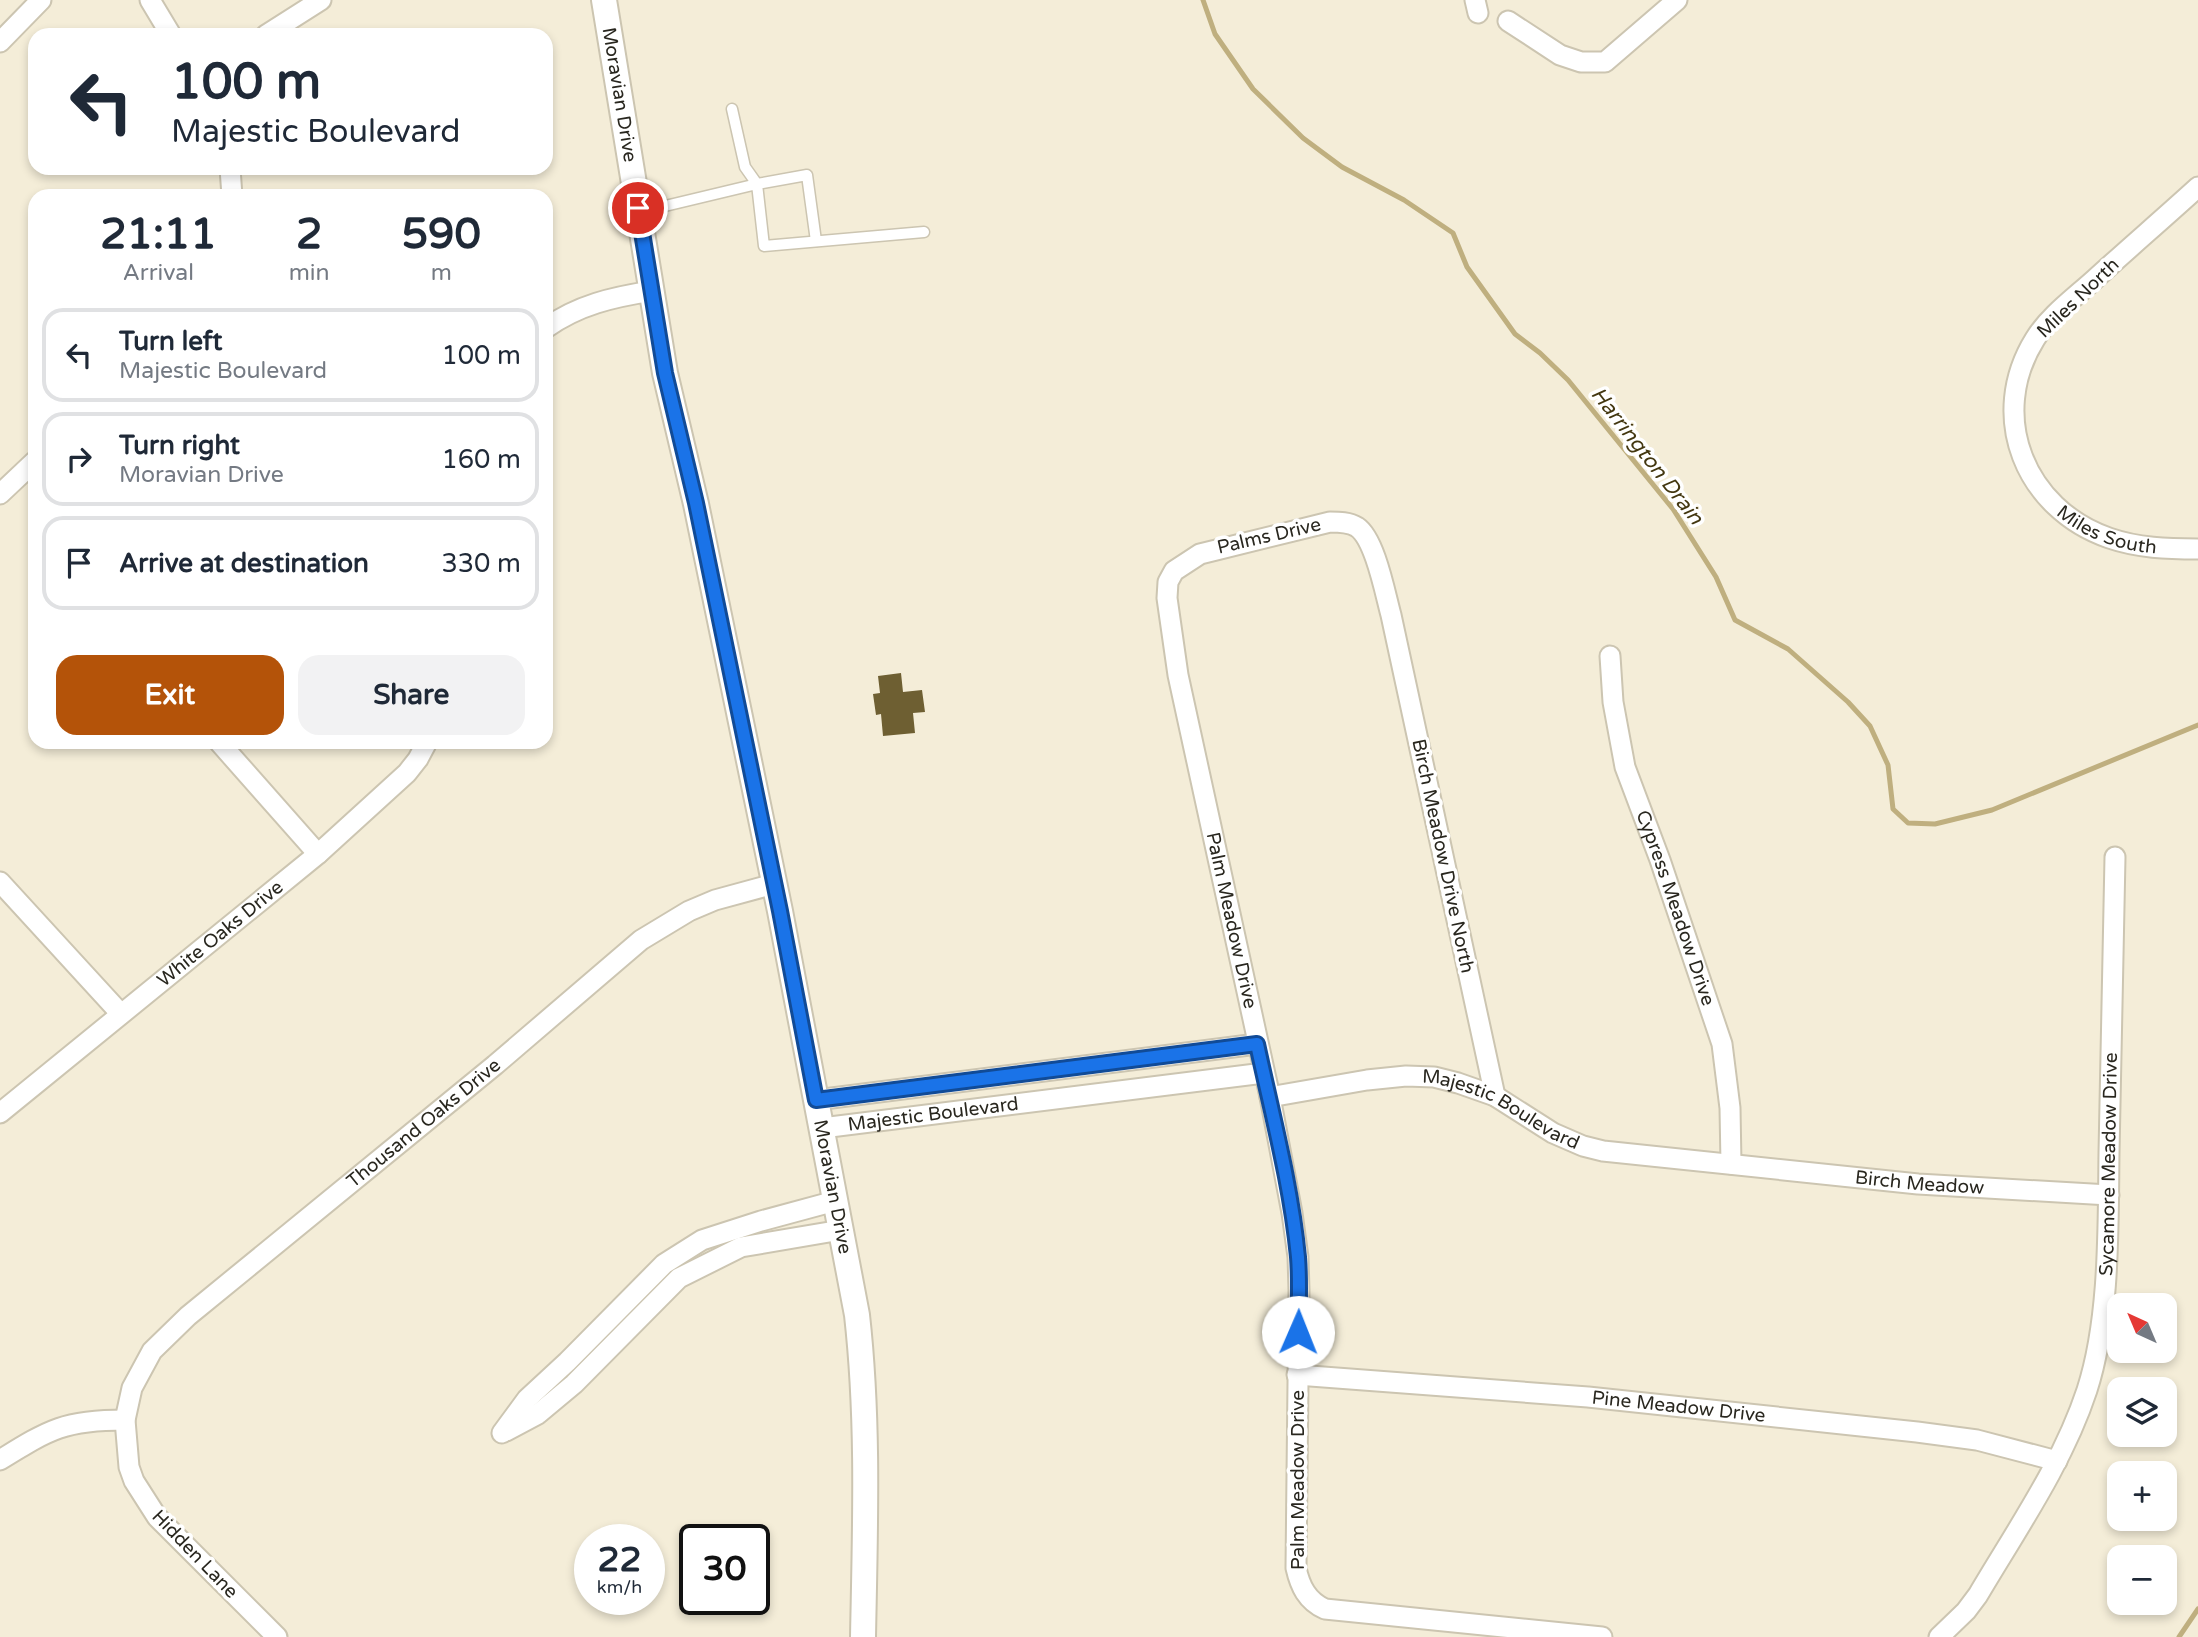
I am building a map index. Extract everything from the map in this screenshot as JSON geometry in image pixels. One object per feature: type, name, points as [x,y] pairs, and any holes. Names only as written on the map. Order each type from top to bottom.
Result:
[{"type":"street","points":[[0,42],[41,0]]},
{"type":"street","points":[[150,0],[167,28]]},
{"type":"street","points":[[278,28],[321,0]]},
{"type":"street","name":"Moravian Drive","points":[[604,0],[665,373],[696,503],[774,884],[857,1315],[862,1363],[866,1473],[863,1637]]},
{"type":"street","points":[[1508,21],[1560,55],[1581,62],[1605,62],[1676,0]]},
{"type":"street","name":"Miles North","points":[[2032,477],[2016,440],[2012,404],[2020,370],[2035,338],[2058,312],[2198,187]]},
{"type":"street","points":[[553,323],[596,302],[652,291]]},
{"type":"street","points":[[0,494],[28,468]]},
{"type":"street","name":"Miles South","points":[[2032,477],[2059,509],[2081,525],[2107,537],[2151,548],[2198,549]]},
{"type":"street","name":"Palms Drive","points":[[1174,571],[1209,550],[1330,522],[1344,522],[1356,526],[1371,546],[1391,615]]},
{"type":"street","name":"Palm Meadow Drive","points":[[1174,571],[1168,582],[1167,598],[1178,675],[1270,1097],[1298,1257],[1296,1567],[1299,1582],[1307,1597],[1325,1609],[1602,1637]]},
{"type":"street","name":"Birch Meadow Drive North","points":[[1391,615],[1495,1096]]},
{"type":"street","name":"Cypress Meadow Drive","points":[[1610,656],[1614,702],[1625,767],[1660,860],[1721,1044],[1730,1108],[1731,1164]]},
{"type":"street","points":[[225,749],[318,854]]},
{"type":"street","name":"White Oaks Drive","points":[[0,1113],[318,854],[407,773],[423,749]]},
{"type":"street","name":"Sycamore Meadow Drive","points":[[1939,1637],[1978,1595],[2057,1461],[2088,1388],[2104,1297],[2109,1195],[2115,857]]},
{"type":"street","points":[[0,882],[121,1014]]},
{"type":"street","name":"Thousand Oaks Drive","points":[[125,1420],[132,1388],[143,1364],[171,1331],[505,1056],[641,940],[689,911],[715,900],[774,884]]},
{"type":"street","name":"Majestic Boulevard","points":[[816,1100],[1257,1044]]},
{"type":"street","name":"Majestic Boulevard","points":[[1041,1072],[1044,1101]]},
{"type":"street","name":"Majestic Boulevard","points":[[822,1128],[1264,1073]]},
{"type":"street","name":"Majestic Boulevard","points":[[1270,1097],[1421,1076],[1458,1083],[1495,1096],[1553,1133],[1583,1146],[1603,1151],[1731,1164]]},
{"type":"street","name":"Birch Meadow","points":[[1731,1164],[1918,1184],[2109,1195]]},
{"type":"street","points":[[835,1200],[702,1240],[664,1264],[527,1399],[502,1433],[538,1414],[679,1279],[741,1247],[841,1230]]},
{"type":"street","points":[[761,1221],[764,1242]]},
{"type":"street","points":[[633,1293],[646,1311]]},
{"type":"street","points":[[580,1348],[593,1364]]},
{"type":"street","name":"Pine Meadow Drive","points":[[1297,1375],[1588,1397],[1917,1432],[1978,1440],[2057,1461]]},
{"type":"street","points":[[0,1460],[58,1427],[94,1420],[125,1420]]},
{"type":"street","name":"Hidden Lane","points":[[125,1420],[129,1468],[150,1507],[188,1550],[277,1637]]},
{"type":"lane","points":[[732,109],[745,167],[757,184],[764,246],[924,232]]},
{"type":"lane","points":[[639,212],[807,175],[816,241]]},
{"type":"building","points":[[901,673],[903,692],[922,690],[925,712],[913,713],[915,733],[883,736],[881,714],[876,715],[873,694],[880,693],[878,676]]},
{"type":"waterway","name":"Harrington Drain","points":[[1203,0],[1215,34],[1253,89],[1303,138],[1342,167],[1404,200],[1453,233],[1467,267],[1515,334],[1568,380],[1673,509],[1716,577],[1735,620],[1788,649],[1848,702],[1870,726],[1888,765],[1893,809],[1908,823],[1935,824],[1992,810],[2198,725]]},
{"type":"waterway","name":"Harrington Drain","points":[[2179,1637],[2198,1609]]},
{"type":"route","points":[[638,208],[665,373],[696,503],[816,1100],[1257,1044],[1292,1213],[1298,1257],[1298,1332]]}]
